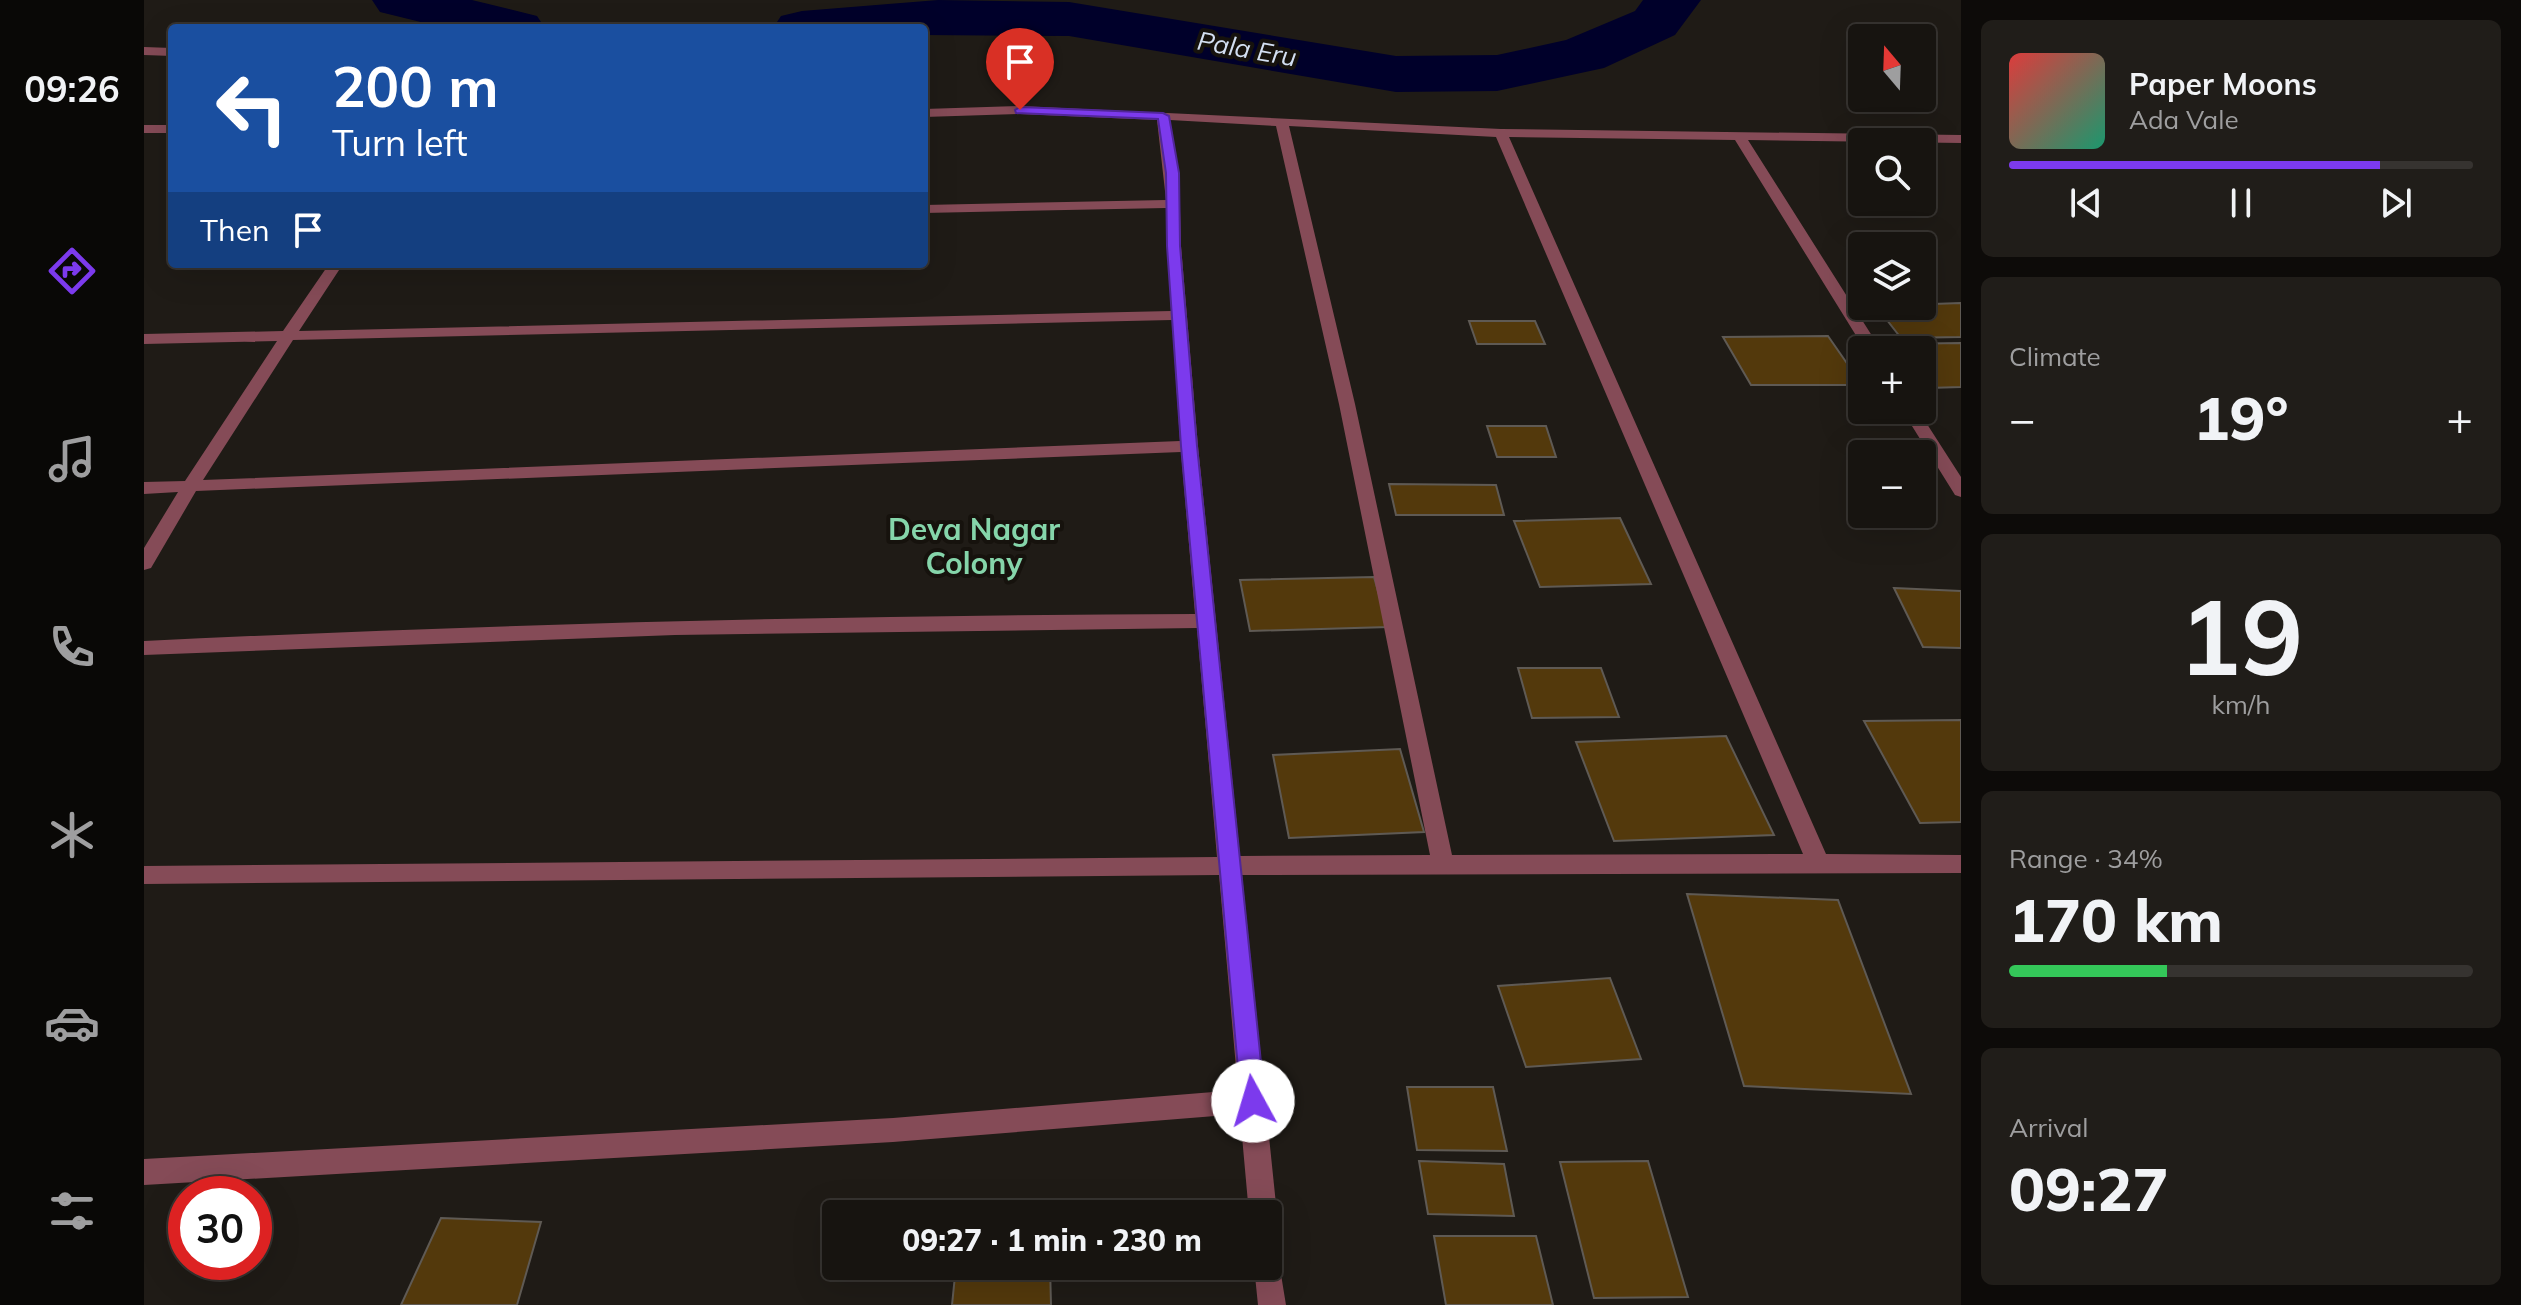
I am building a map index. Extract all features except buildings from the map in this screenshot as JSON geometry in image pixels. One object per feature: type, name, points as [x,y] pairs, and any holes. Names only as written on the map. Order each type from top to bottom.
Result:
[{"type":"street","points":[[144,51],[168,52]]},
{"type":"street","points":[[928,113],[1020,110],[1501,133],[1961,139]]},
{"type":"street","points":[[1163,116],[1172,173],[1189,446],[1262,1200]]},
{"type":"street","points":[[1282,122],[1347,404],[1443,864]]},
{"type":"street","points":[[144,129],[168,129]]},
{"type":"street","points":[[1501,133],[1819,865]]},
{"type":"street","points":[[1739,136],[1864,336]]},
{"type":"street","points":[[928,209],[1173,204]]},
{"type":"street","points":[[144,564],[288,334],[333,268]]},
{"type":"street","points":[[144,339],[1180,315]]},
{"type":"street","points":[[1919,424],[1961,491]]},
{"type":"street","points":[[144,488],[1189,446]]},
{"type":"street","points":[[144,648],[396,635],[987,621],[1206,621]]},
{"type":"street","points":[[144,875],[1443,864],[1961,864]]},
{"type":"street","points":[[144,1172],[862,1132],[1253,1101]]},
{"type":"street","points":[[1269,1280],[1272,1305]]},
{"type":"waterway","name":"Pala Eru","points":[[400,0],[499,24]]},
{"type":"waterway","name":"Pala Eru","points":[[831,24],[943,17],[1069,19],[1396,74],[1497,73],[1583,55],[1655,23],[1673,0]]},
{"type":"district","name":"Deva Nagar Colony","points":[[974,547]]},
{"type":"route","points":[[1020,110],[1163,116],[1172,173],[1174,246],[1189,446],[1253,1101]]}]
